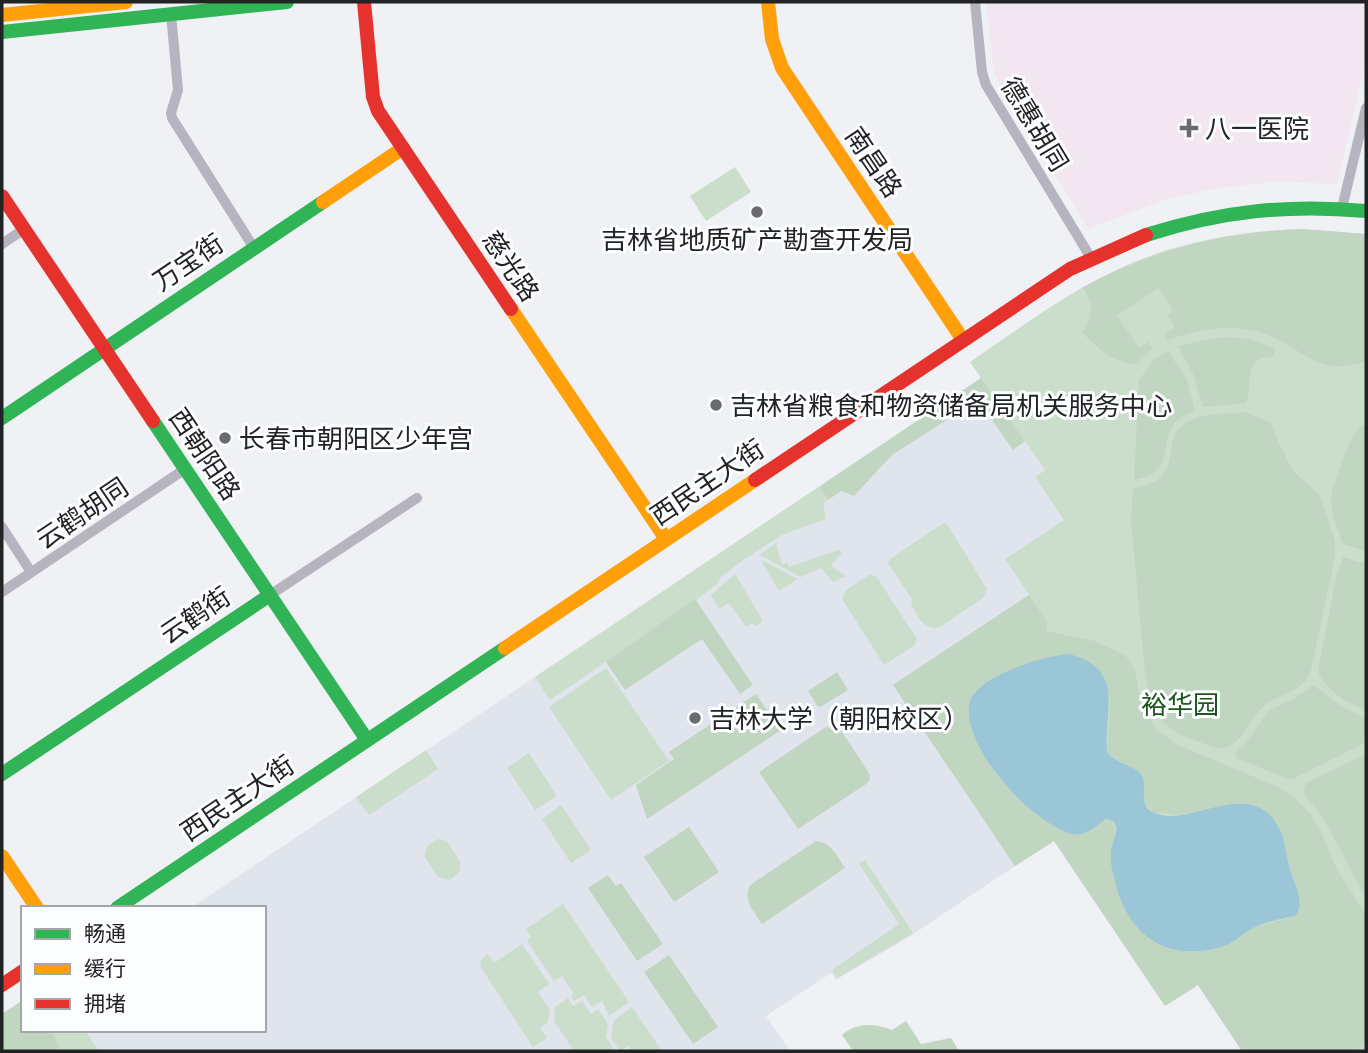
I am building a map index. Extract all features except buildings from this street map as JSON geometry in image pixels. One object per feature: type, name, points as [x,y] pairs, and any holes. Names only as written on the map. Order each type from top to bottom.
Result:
[{"type":"main road","points":[[2,15],[126,2]]},
{"type":"main road","points":[[2,32],[287,2]]},
{"type":"main road","name":"慈光路","points":[[365,2],[373,97],[378,111],[666,539]]},
{"type":"main road","name":"南昌路","points":[[768,2],[772,39],[782,68],[963,340]]},
{"type":"main road","name":"万宝街","points":[[2,418],[402,148]]},
{"type":"main road","name":"西朝阳路","points":[[2,196],[367,740]]},
{"type":"main road","name":"西民主大街","points":[[120,906],[1044,285],[1091,258],[1153,231],[1211,215],[1272,208],[1342,208],[1366,211]]},
{"type":"main road","name":"云鹤街","points":[[2,774],[270,595]]},
{"type":"main road","points":[[2,856],[36,906]]},
{"type":"main road","points":[[2,985],[21,972]]},
{"type":"street","name":"德惠胡同","points":[[975,2],[982,72],[986,85],[1091,258]]},
{"type":"street","points":[[171,14],[178,90],[172,118],[254,248]]},
{"type":"street","points":[[1342,208],[1366,108]]},
{"type":"street","points":[[2,244],[24,229]]},
{"type":"street","name":"云鹤胡同","points":[[2,592],[185,469]]},
{"type":"street","name":"云鹤街","points":[[270,595],[417,498]]},
{"type":"street","points":[[2,527],[31,572]]},
{"type":"shaded area","name":"八一医院","points":[[986,2],[1366,2],[1366,61],[1337,184],[1277,182],[1217,188],[1164,200],[1088,229],[994,74]]},
{"type":"shaded area","name":"吉林大学（朝阳校区）","points":[[981,378],[1045,470],[1035,477],[1065,520],[1005,559],[1029,595],[894,685],[1015,866],[909,937],[836,980],[831,973],[766,1016],[790,1051],[99,1051],[86,1032],[266,1032],[266,906],[194,906]]},
{"type":"green space","points":[[735,167],[751,192],[706,221],[690,196]]},
{"type":"green space","name":"裕华园","points":[[1302,229],[1366,234],[1366,1051],[1242,1051],[1198,985],[1165,1006],[1054,841],[1015,866],[893,685],[1029,595],[1005,559],[1064,520],[1035,477],[1045,470],[970,362],[1071,294],[1129,264],[1201,241]]},
{"type":"green space","points":[[1302,229],[1366,234],[1366,361],[1350,365],[1326,365],[1270,336],[1245,329],[1205,330],[1168,340],[1164,334],[1175,327],[1167,315],[1173,310],[1158,288],[1117,316],[1139,348],[1148,342],[1153,348],[1135,364],[1106,353],[1082,332],[1089,321],[1091,310],[1083,287],[1109,274],[1190,245],[1245,234]]},
{"type":"green space","points":[[1229,337],[1249,339],[1275,348],[1273,357],[1263,358],[1252,367],[1246,403],[1203,407],[1194,376],[1178,346]]},
{"type":"green space","points":[[1168,351],[1187,380],[1195,411],[1180,418],[1172,427],[1160,467],[1150,475],[1134,480],[1139,380],[1154,359]]},
{"type":"green space","points":[[981,378],[1025,441],[1013,450],[978,400],[892,455],[854,496],[841,491],[828,500],[820,486]]},
{"type":"green space","points":[[1248,412],[1271,422],[1293,471],[1320,495],[1335,542],[1335,557],[1310,674],[1299,686],[1262,708],[1233,744],[1219,749],[1180,735],[1165,724],[1151,701],[1145,672],[1131,521],[1133,489],[1151,484],[1161,476],[1167,468],[1173,439],[1187,422],[1209,415]]},
{"type":"green space","points":[[1366,424],[1366,551],[1343,544],[1331,502],[1349,444],[1357,430]]},
{"type":"green space","points":[[820,486],[828,500],[823,503],[826,519],[782,535],[743,560],[688,606],[550,700],[535,677]]},
{"type":"green space","points":[[943,523],[947,524],[987,589],[983,598],[940,627],[934,628],[919,618],[911,604],[912,599],[888,563]]},
{"type":"green space","points":[[778,542],[776,546],[782,564],[787,563],[789,567],[839,550],[842,552],[831,566],[846,576],[833,582],[821,568],[801,577],[759,555]]},
{"type":"green space","points":[[1343,557],[1366,564],[1366,711],[1332,691],[1318,672],[1336,578]]},
{"type":"green space","points":[[761,560],[798,579],[779,591]]},
{"type":"green space","points":[[735,574],[763,621],[755,626],[752,623],[746,627],[729,603],[719,609],[711,595]]},
{"type":"green space","points":[[869,575],[876,576],[917,639],[915,645],[884,665],[842,599],[846,590]]},
{"type":"green space","points":[[1029,595],[1047,622],[1046,631],[1095,641],[1125,655],[1134,668],[1143,709],[1156,729],[1176,744],[1280,788],[1310,813],[1337,870],[1366,914],[1366,1045],[1354,1051],[1242,1051],[1198,985],[1165,1006],[1054,841],[1015,866],[893,685]],"holes":[[[1058,655],[1110,696],[1107,753],[1117,763],[1130,767],[1145,805],[1154,812],[1276,822],[1300,900],[1295,916],[1255,927],[1233,942],[1128,915],[1113,878],[1116,831],[1112,821],[1106,819],[1099,823],[986,758],[969,716],[980,687],[990,680]]]},
{"type":"green space","points":[[695,599],[753,685],[740,694],[702,639],[625,690],[606,662]]},
{"type":"green space","points":[[606,668],[669,761],[611,800],[549,707]]},
{"type":"green space","points":[[837,672],[848,690],[818,707],[808,691]]},
{"type":"green space","points":[[1313,685],[1343,707],[1366,718],[1366,742],[1291,780],[1236,758],[1235,753],[1246,743],[1268,711],[1295,698]]},
{"type":"green space","points":[[756,694],[781,730],[647,819],[636,785],[674,759],[669,752]]},
{"type":"green space","points":[[826,727],[840,729],[869,773],[870,779],[798,829],[759,772]]},
{"type":"green space","points":[[426,750],[438,769],[369,815],[356,797]]},
{"type":"green space","points":[[529,753],[557,796],[535,810],[507,768]]},
{"type":"green space","points":[[1366,754],[1366,897],[1329,830],[1303,793],[1306,783]]},
{"type":"green space","points":[[561,805],[591,850],[571,863],[542,819]]},
{"type":"green space","points":[[689,827],[719,872],[674,902],[644,857]]},
{"type":"green space","points":[[438,839],[447,841],[460,862],[460,871],[450,880],[438,877],[424,856],[428,845]]},
{"type":"green space","points":[[816,841],[830,847],[845,868],[762,924],[748,901],[750,885]]},
{"type":"green space","points":[[865,860],[913,933],[837,978],[832,970],[899,924],[859,864]]},
{"type":"green space","points":[[608,875],[616,886],[621,883],[663,944],[637,961],[588,888]]},
{"type":"green space","points":[[563,904],[629,1002],[609,1016],[602,1001],[592,1007],[584,995],[574,1001],[571,996],[574,994],[562,976],[554,981],[527,941],[531,937],[526,929]]},
{"type":"green space","points":[[522,944],[549,984],[538,992],[550,1010],[548,1022],[540,1028],[547,1038],[533,1047],[480,966],[481,960],[488,954],[494,963]]},
{"type":"green space","points":[[669,955],[718,1027],[693,1044],[644,972]]},
{"type":"green space","points":[[568,998],[573,1006],[582,1001],[591,1014],[598,1009],[608,1024],[606,1037],[615,1051],[574,1051],[554,1021],[555,1007]]},
{"type":"green space","points":[[21,1001],[21,1032],[86,1032],[99,1051],[2,1051],[2,1014]]},
{"type":"green space","points":[[21,1001],[21,1032],[51,1032],[60,1046],[52,1051],[2,1051],[2,1014]]},
{"type":"green space","points":[[632,1007],[662,1051],[632,1051],[628,1046],[620,1051],[611,1038],[614,1020]]},
{"type":"green space","points":[[906,1021],[921,1044],[951,1038],[959,1051],[853,1051],[842,1035],[866,1025],[892,1030]]},
{"type":"water","points":[[1069,654],[1087,661],[1099,670],[1105,681],[1109,707],[1107,752],[1142,776],[1147,808],[1166,816],[1236,804],[1253,805],[1268,813],[1282,835],[1298,891],[1300,902],[1295,916],[1258,926],[1221,947],[1182,951],[1165,947],[1138,928],[1120,897],[1111,861],[1116,832],[1113,821],[1106,819],[1087,832],[1073,834],[1038,815],[1002,780],[975,739],[969,719],[970,701],[985,683],[999,675],[1045,658]]},
{"type":"traffic: fast","points":[[2,32],[287,2]]},
{"type":"traffic: fast","points":[[2,418],[323,202]]},
{"type":"traffic: fast","points":[[1146,235],[1201,220],[1255,211],[1309,208],[1366,211]]},
{"type":"traffic: fast","points":[[153,421],[367,740]]},
{"type":"traffic: fast","points":[[2,774],[270,595]]},
{"type":"traffic: fast","points":[[120,906],[505,648]]},
{"type":"traffic: slow","points":[[2,15],[126,2]]},
{"type":"traffic: slow","points":[[768,2],[772,39],[782,68],[963,340]]},
{"type":"traffic: slow","points":[[323,202],[403,148]]},
{"type":"traffic: slow","points":[[511,309],[666,539]]},
{"type":"traffic: slow","points":[[505,648],[755,480]]},
{"type":"traffic: slow","points":[[2,856],[36,906]]},
{"type":"traffic: jam","points":[[364,2],[373,97],[378,111],[511,309]]},
{"type":"traffic: jam","points":[[2,196],[153,421]]},
{"type":"traffic: jam","points":[[755,480],[1070,269],[1146,235]]},
{"type":"traffic: jam","points":[[2,985],[21,972]]},
{"type":"place","name":"八一医院","points":[[1189,128]]},
{"type":"place","name":"吉林省地质矿产勘查开发局","points":[[757,212]]},
{"type":"place","name":"吉林省粮食和物资储备局机关服务中心","points":[[716,405]]},
{"type":"place","name":"长春市朝阳区少年宫","points":[[225,438]]},
{"type":"place","name":"吉林大学（朝阳校区）","points":[[695,718]]}]
